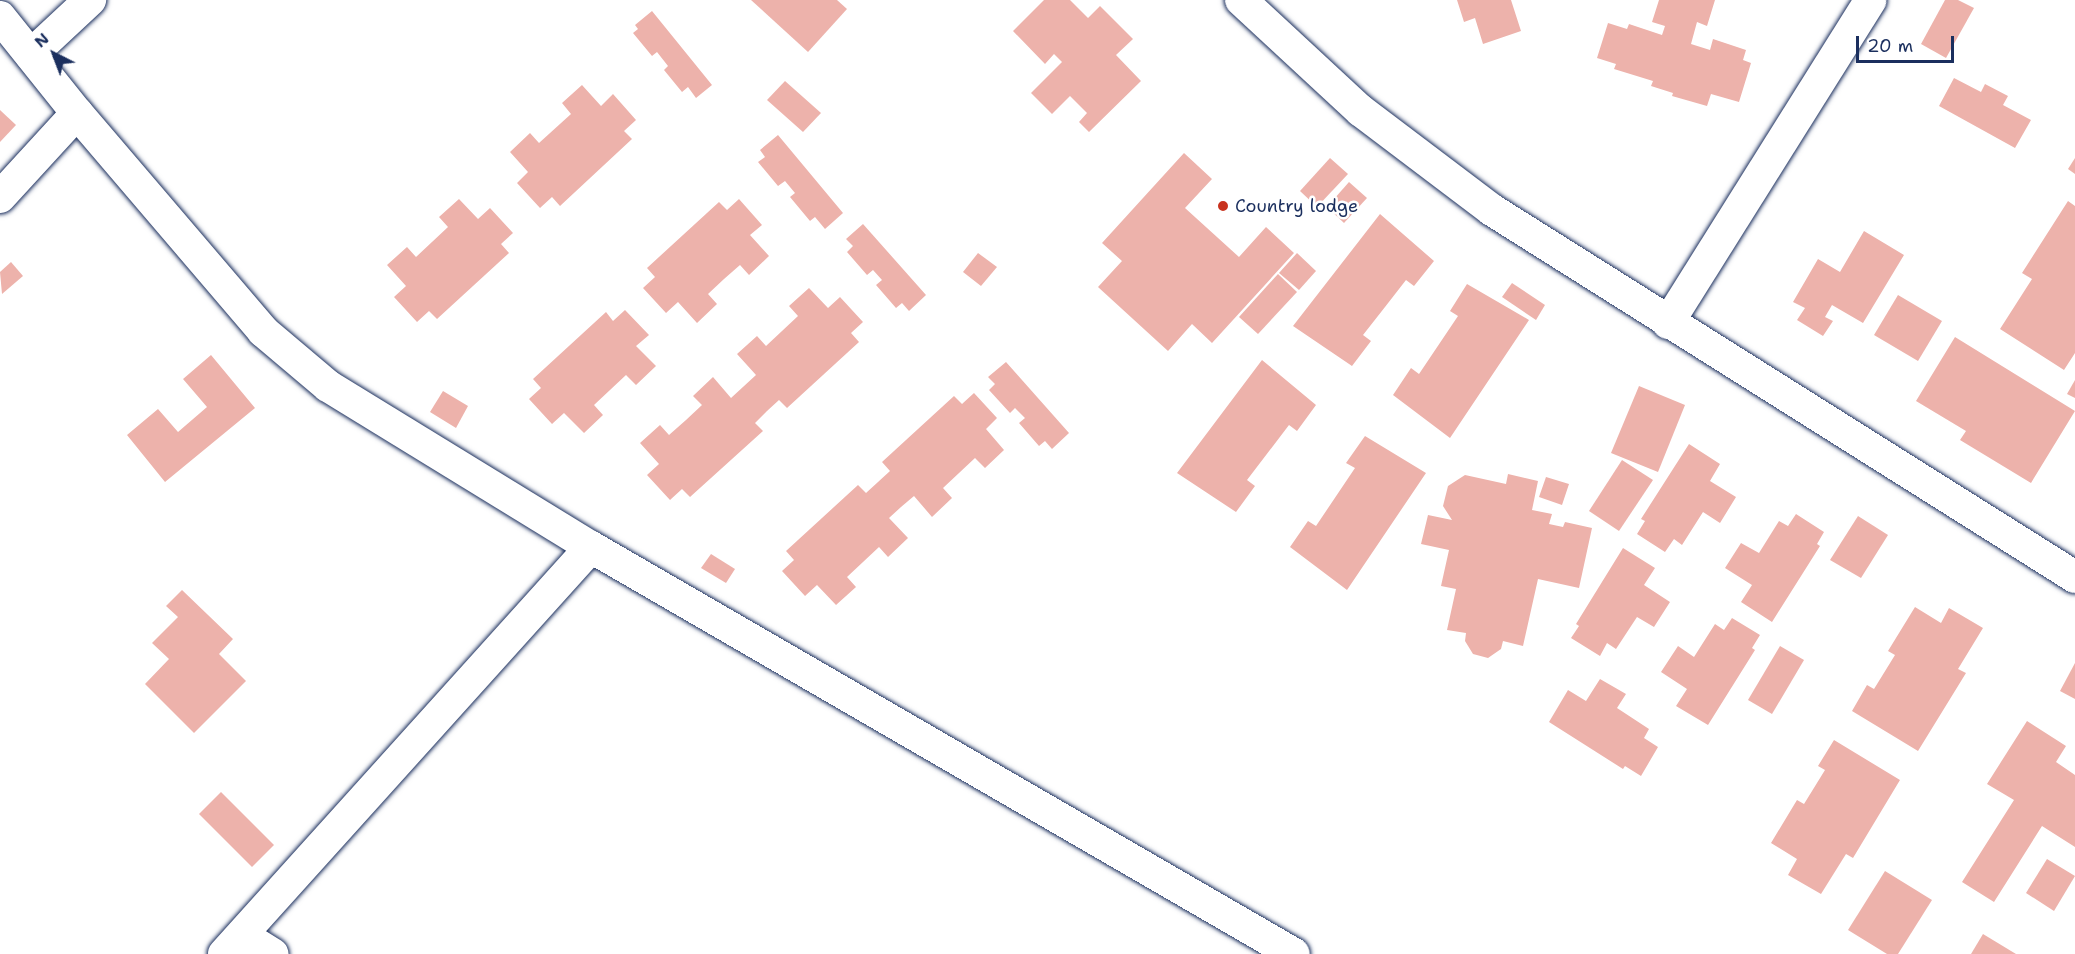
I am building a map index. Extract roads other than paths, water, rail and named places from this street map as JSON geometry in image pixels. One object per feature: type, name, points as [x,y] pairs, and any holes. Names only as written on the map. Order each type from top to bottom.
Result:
[{"type":"street","points":[[31,55],[90,0]]},
{"type":"street","points":[[1241,0],[1362,111],[1483,203],[1668,323],[2075,577]]},
{"type":"street","points":[[1668,323],[1871,0]]},
{"type":"street","points":[[0,17],[77,113],[263,331],[328,386],[591,547],[1294,954]]},
{"type":"street","points":[[0,197],[77,113]]},
{"type":"street","points":[[272,954],[233,944],[591,547]]},
{"type":"place","name":"Country lodge","points":[[1223,206]]}]
